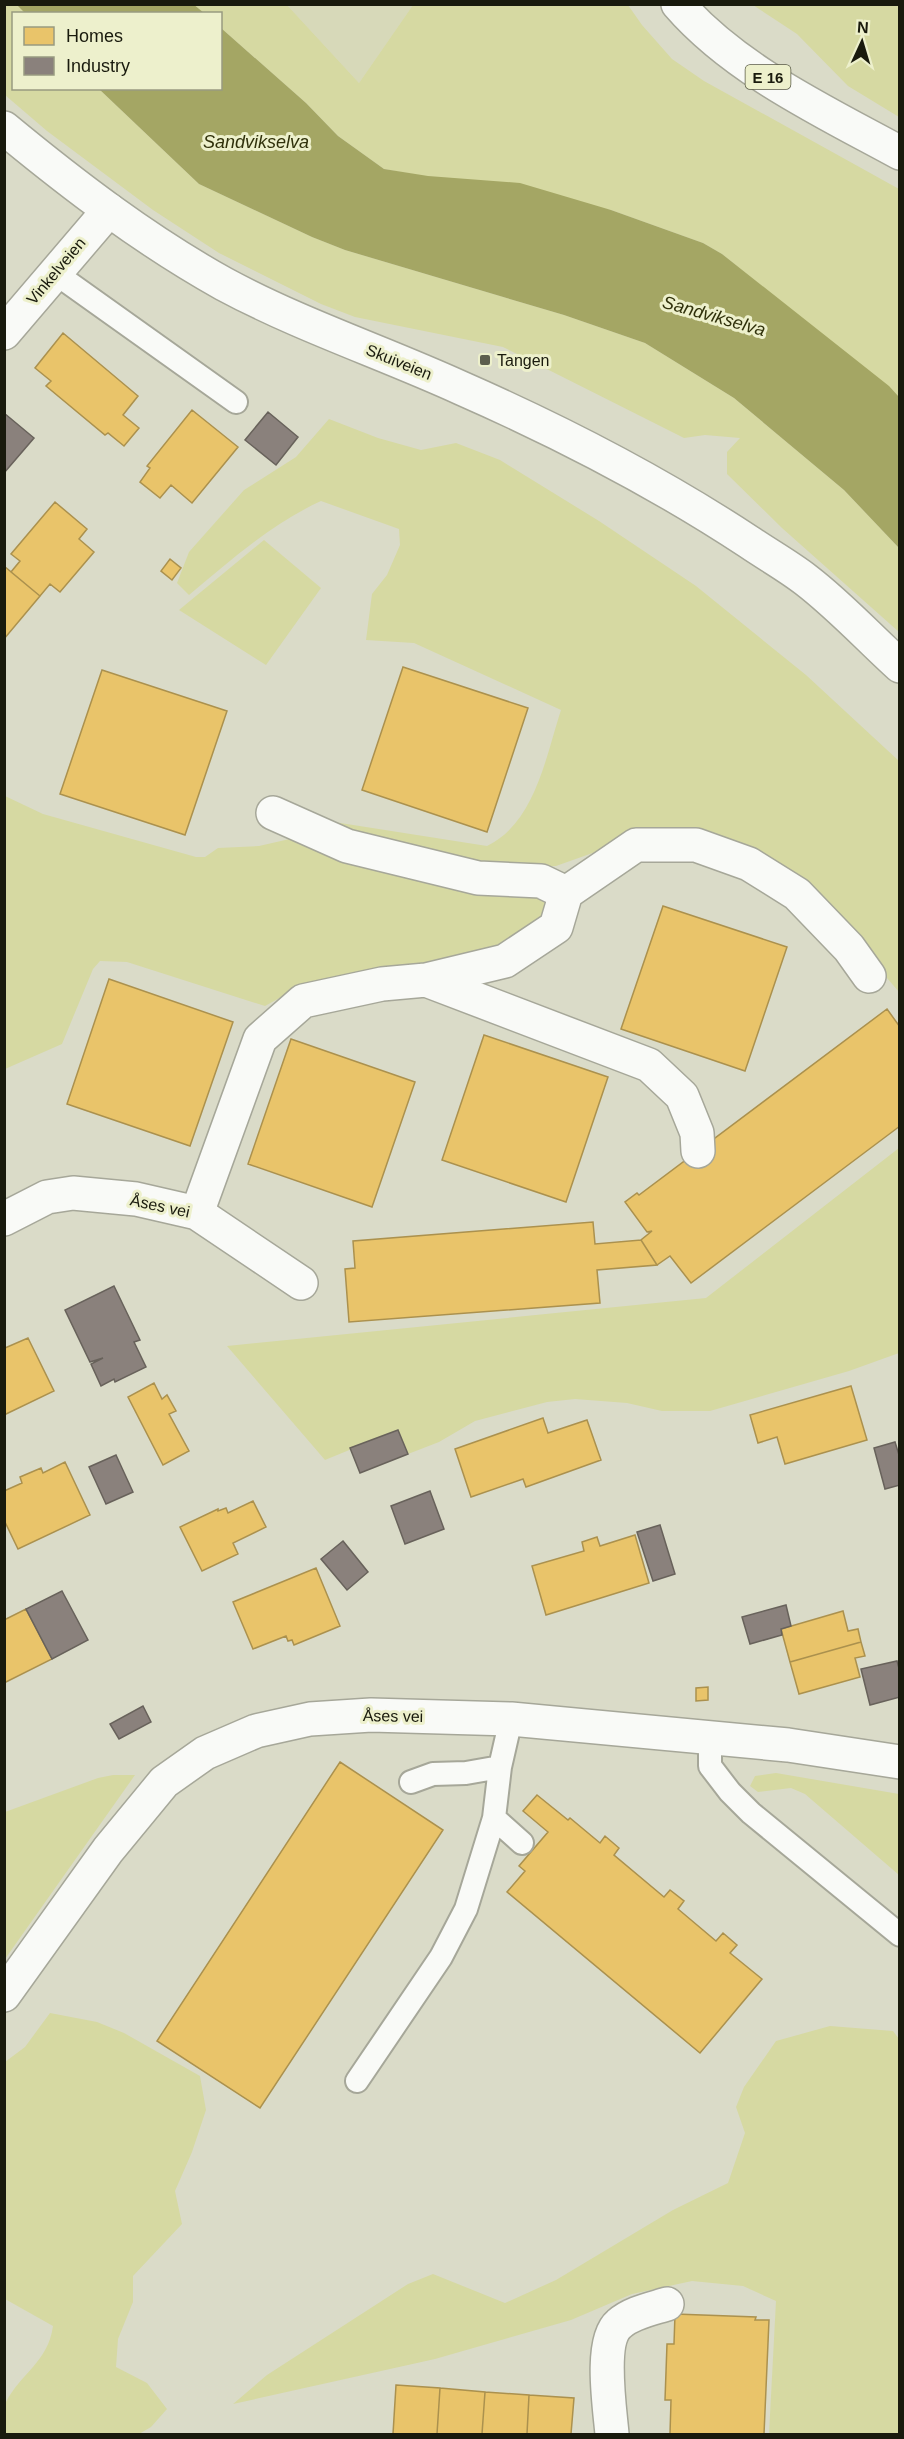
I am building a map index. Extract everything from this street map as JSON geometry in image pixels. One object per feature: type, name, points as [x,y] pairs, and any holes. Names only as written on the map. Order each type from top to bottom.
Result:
[{"type":"main road","name":"E 16","points":[[678,4],[713,39],[745,63],[900,153]]},
{"type":"main road","name":"Skuiveien","points":[[4,128],[72,184],[166,249],[223,283],[284,314],[549,428],[619,464],[712,518],[805,579],[842,610],[900,666]]},
{"type":"main road","name":"Vinkelveien","points":[[4,333],[109,210]]},
{"type":"main road","points":[[273,813],[347,846],[478,878],[541,881],[566,893]]},
{"type":"main road","points":[[197,1213],[260,1039],[303,1001],[381,984],[426,980],[505,961],[556,927],[566,893],[636,845],[696,845],[749,864],[797,894],[849,948],[869,976]]},
{"type":"main road","points":[[426,980],[649,1065],[681,1096],[697,1133],[698,1151]]},
{"type":"main road","name":"Åses vei","points":[[4,1219],[47,1197],[73,1193],[136,1199],[197,1213],[301,1283]]},
{"type":"main road","name":"Åses vei","points":[[4,1995],[108,1850],[164,1782],[205,1753],[256,1731],[310,1719],[371,1715],[511,1719],[788,1745],[900,1762]]},
{"type":"main road","points":[[612,2434],[608,2385],[612,2334],[617,2325],[624,2320],[667,2304]]},
{"type":"lane","points":[[54,273],[236,402]]},
{"type":"lane","points":[[357,2081],[441,1957],[466,1909],[494,1818],[500,1767],[511,1719]]},
{"type":"lane","points":[[710,1738],[710,1766],[730,1792],[752,1813],[900,1935]]},
{"type":"lane","points":[[411,1782],[433,1774],[466,1773],[500,1767]]},
{"type":"lane","points":[[494,1818],[522,1843]]},
{"type":"shaded area","points":[[4,5],[17,5],[25,12],[12,12],[12,90],[100,90],[199,184],[312,237],[345,250],[564,315],[645,343],[734,398],[844,490],[899,548],[899,632],[782,528],[727,474],[727,452],[740,438],[705,435],[684,438],[503,347],[355,317],[321,304],[219,253],[153,210],[47,131],[5,95]]},
{"type":"shaded area","points":[[193,5],[287,5],[359,83],[413,5],[628,5],[672,59],[704,81],[899,189],[899,397],[722,254],[703,243],[611,210],[384,169],[338,136],[306,103],[222,29],[222,12],[203,12]]},
{"type":"shaded area","points":[[287,5],[413,5],[359,83]]},
{"type":"shaded area","points":[[753,5],[899,5],[899,117],[848,86],[797,34]]},
{"type":"shaded area","points":[[329,419],[378,438],[421,450],[456,443],[500,460],[599,521],[696,586],[806,675],[899,761],[899,992],[822,902],[632,839],[556,866],[491,868],[341,830],[334,822],[487,846],[517,822],[528,805],[544,767],[561,710],[414,643],[366,640],[372,594],[387,575],[400,545],[399,529],[321,501],[268,532],[189,595],[177,583],[189,552],[244,490],[296,457]]},
{"type":"shaded area","points":[[264,540],[321,588],[266,665],[179,610]]},
{"type":"shaded area","points":[[5,796],[43,814],[196,857],[205,857],[218,848],[259,846],[294,838],[544,900],[547,914],[531,933],[468,957],[335,981],[285,995],[265,1006],[127,962],[100,961],[93,969],[62,1044],[5,1069]]},
{"type":"shaded area","points":[[899,1148],[899,1353],[849,1371],[710,1411],[662,1411],[627,1403],[575,1399],[547,1402],[475,1421],[439,1442],[408,1454],[398,1430],[325,1460],[227,1346],[706,1298]]},
{"type":"shaded area","points":[[776,1773],[899,1794],[899,1875],[805,1794],[791,1788],[758,1792],[750,1786],[755,1776]]},
{"type":"shaded area","points":[[135,1775],[5,1959],[5,1812],[98,1778]]},
{"type":"shaded area","points":[[50,2013],[97,2022],[124,2033],[200,2076],[206,2110],[192,2152],[175,2191],[182,2224],[133,2276],[133,2302],[118,2339],[116,2367],[147,2383],[167,2409],[151,2427],[139,2434],[5,2434],[6,2402],[46,2349],[53,2326],[5,2299],[5,2062],[25,2047]]},
{"type":"shaded area","points":[[830,2026],[893,2031],[899,2039],[899,2434],[769,2434],[776,2301],[743,2286],[692,2281],[632,2294],[571,2320],[435,2359],[233,2404],[267,2375],[408,2284],[433,2274],[505,2303],[556,2280],[673,2210],[728,2183],[745,2133],[736,2107],[744,2087],[776,2041]]},
{"type":"water","points":[[193,4],[203,12],[24,12],[17,5]]},
{"type":"water","name":"Sandvikselva","points":[[222,29],[306,103],[338,136],[384,169],[428,176],[520,183],[611,210],[703,243],[722,254],[889,386],[899,397],[899,548],[844,490],[734,398],[645,343],[564,315],[345,250],[199,184],[100,90],[222,90]]},
{"type":"building: Homes","points":[[63,333],[138,396],[123,415],[139,428],[124,446],[108,433],[105,435],[46,386],[51,381],[35,368]]},
{"type":"building: Homes","points":[[192,410],[238,447],[192,503],[171,485],[160,498],[140,482],[150,468],[147,466]]},
{"type":"building: Homes","points":[[55,502],[87,529],[79,539],[94,552],[60,592],[50,584],[40,596],[11,572],[20,561],[11,554]]},
{"type":"building: Homes","points":[[170,559],[181,568],[172,580],[161,571]]},
{"type":"building: Homes","points":[[4,566],[40,596],[4,639]]},
{"type":"building: Homes","points":[[403,667],[528,708],[487,832],[362,790]]},
{"type":"building: Homes","points":[[102,670],[227,711],[185,835],[60,794]]},
{"type":"building: Homes","points":[[663,906],[787,947],[745,1071],[621,1029]]},
{"type":"building: Homes","points":[[109,979],[233,1022],[190,1146],[67,1104]]},
{"type":"building: Homes","points":[[887,1009],[900,1027],[900,1126],[691,1283],[670,1256],[657,1265],[641,1240],[652,1231],[647,1232],[625,1202],[637,1193],[639,1195]]},
{"type":"building: Homes","points":[[484,1035],[608,1077],[566,1202],[442,1160]]},
{"type":"building: Homes","points":[[291,1039],[415,1082],[372,1207],[248,1164]]},
{"type":"building: Homes","points":[[593,1222],[595,1244],[641,1240],[657,1265],[597,1270],[600,1303],[349,1322],[345,1269],[355,1268],[353,1241]]},
{"type":"building: Homes","points":[[28,1338],[54,1391],[4,1415],[4,1346],[5,1348]]},
{"type":"building: Homes","points":[[154,1383],[162,1399],[167,1395],[176,1411],[169,1414],[189,1451],[163,1465],[128,1397]]},
{"type":"building: Homes","points":[[851,1386],[867,1440],[785,1464],[777,1437],[758,1443],[750,1415]]},
{"type":"building: Homes","points":[[543,1418],[548,1433],[587,1420],[601,1460],[526,1487],[523,1479],[471,1497],[455,1449]]},
{"type":"building: Homes","points":[[65,1462],[90,1515],[18,1549],[4,1520],[4,1491],[22,1483],[20,1477],[41,1468],[43,1473]]},
{"type":"building: Homes","points":[[253,1501],[266,1527],[233,1543],[238,1554],[202,1571],[180,1527],[218,1509],[218,1511],[226,1508],[228,1513]]},
{"type":"building: Homes","points":[[635,1535],[649,1583],[546,1615],[532,1566],[584,1551],[582,1542],[597,1537],[600,1546]]},
{"type":"building: Homes","points":[[316,1568],[340,1626],[294,1645],[292,1640],[288,1641],[286,1636],[253,1649],[233,1602]]},
{"type":"building: Homes","points":[[26,1609],[52,1659],[4,1683],[4,1620]]},
{"type":"building: Homes","points":[[843,1611],[848,1631],[858,1629],[861,1642],[790,1662],[781,1629]]},
{"type":"building: Homes","points":[[861,1642],[865,1656],[855,1658],[860,1677],[799,1694],[790,1662]]},
{"type":"building: Homes","points":[[708,1687],[708,1700],[696,1701],[696,1688]]},
{"type":"building: Homes","points":[[340,1762],[443,1830],[260,2108],[157,2041]]},
{"type":"building: Homes","points":[[537,1795],[600,1843],[605,1836],[619,1848],[614,1855],[664,1897],[670,1890],[684,1901],[678,1909],[716,1941],[723,1933],[737,1945],[730,1953],[762,1979],[700,2053],[507,1892],[525,1871],[519,1866],[548,1832],[523,1811]]},
{"type":"building: Homes","points":[[675,2314],[756,2317],[755,2320],[769,2320],[764,2434],[670,2434],[671,2400],[665,2400],[667,2344],[674,2344]]},
{"type":"building: Homes","points":[[396,2385],[440,2388],[437,2434],[393,2434]]},
{"type":"building: Homes","points":[[440,2388],[485,2392],[482,2434],[437,2434]]},
{"type":"building: Homes","points":[[485,2392],[529,2395],[527,2434],[482,2434]]},
{"type":"building: Homes","points":[[529,2395],[574,2398],[571,2434],[527,2434]]},
{"type":"building: Industry","points":[[268,412],[298,437],[276,465],[245,440]]},
{"type":"building: Industry","points":[[4,413],[34,438],[4,473]]},
{"type":"building: Industry","points":[[114,1286],[140,1340],[134,1342],[146,1367],[101,1386],[91,1364],[103,1358],[90,1362],[65,1310]]},
{"type":"building: Industry","points":[[398,1430],[408,1454],[360,1473],[350,1448]]},
{"type":"building: Industry","points":[[895,1442],[900,1458],[900,1485],[885,1489],[874,1448]]},
{"type":"building: Industry","points":[[116,1455],[133,1492],[106,1504],[89,1467]]},
{"type":"building: Industry","points":[[430,1491],[444,1529],[405,1544],[391,1506]]},
{"type":"building: Industry","points":[[660,1525],[675,1574],[653,1581],[637,1532]]},
{"type":"building: Industry","points":[[343,1541],[368,1572],[347,1590],[321,1559]]},
{"type":"building: Industry","points":[[62,1591],[88,1640],[52,1659],[26,1609]]},
{"type":"building: Industry","points":[[786,1605],[791,1626],[781,1629],[782,1635],[750,1644],[742,1617]]},
{"type":"building: Industry","points":[[897,1661],[900,1672],[900,1697],[870,1705],[861,1669]]},
{"type":"building: Industry","points":[[143,1706],[151,1722],[119,1739],[110,1724]]},
{"type":"place","name":"Tangen","points":[[485,360]]}]
